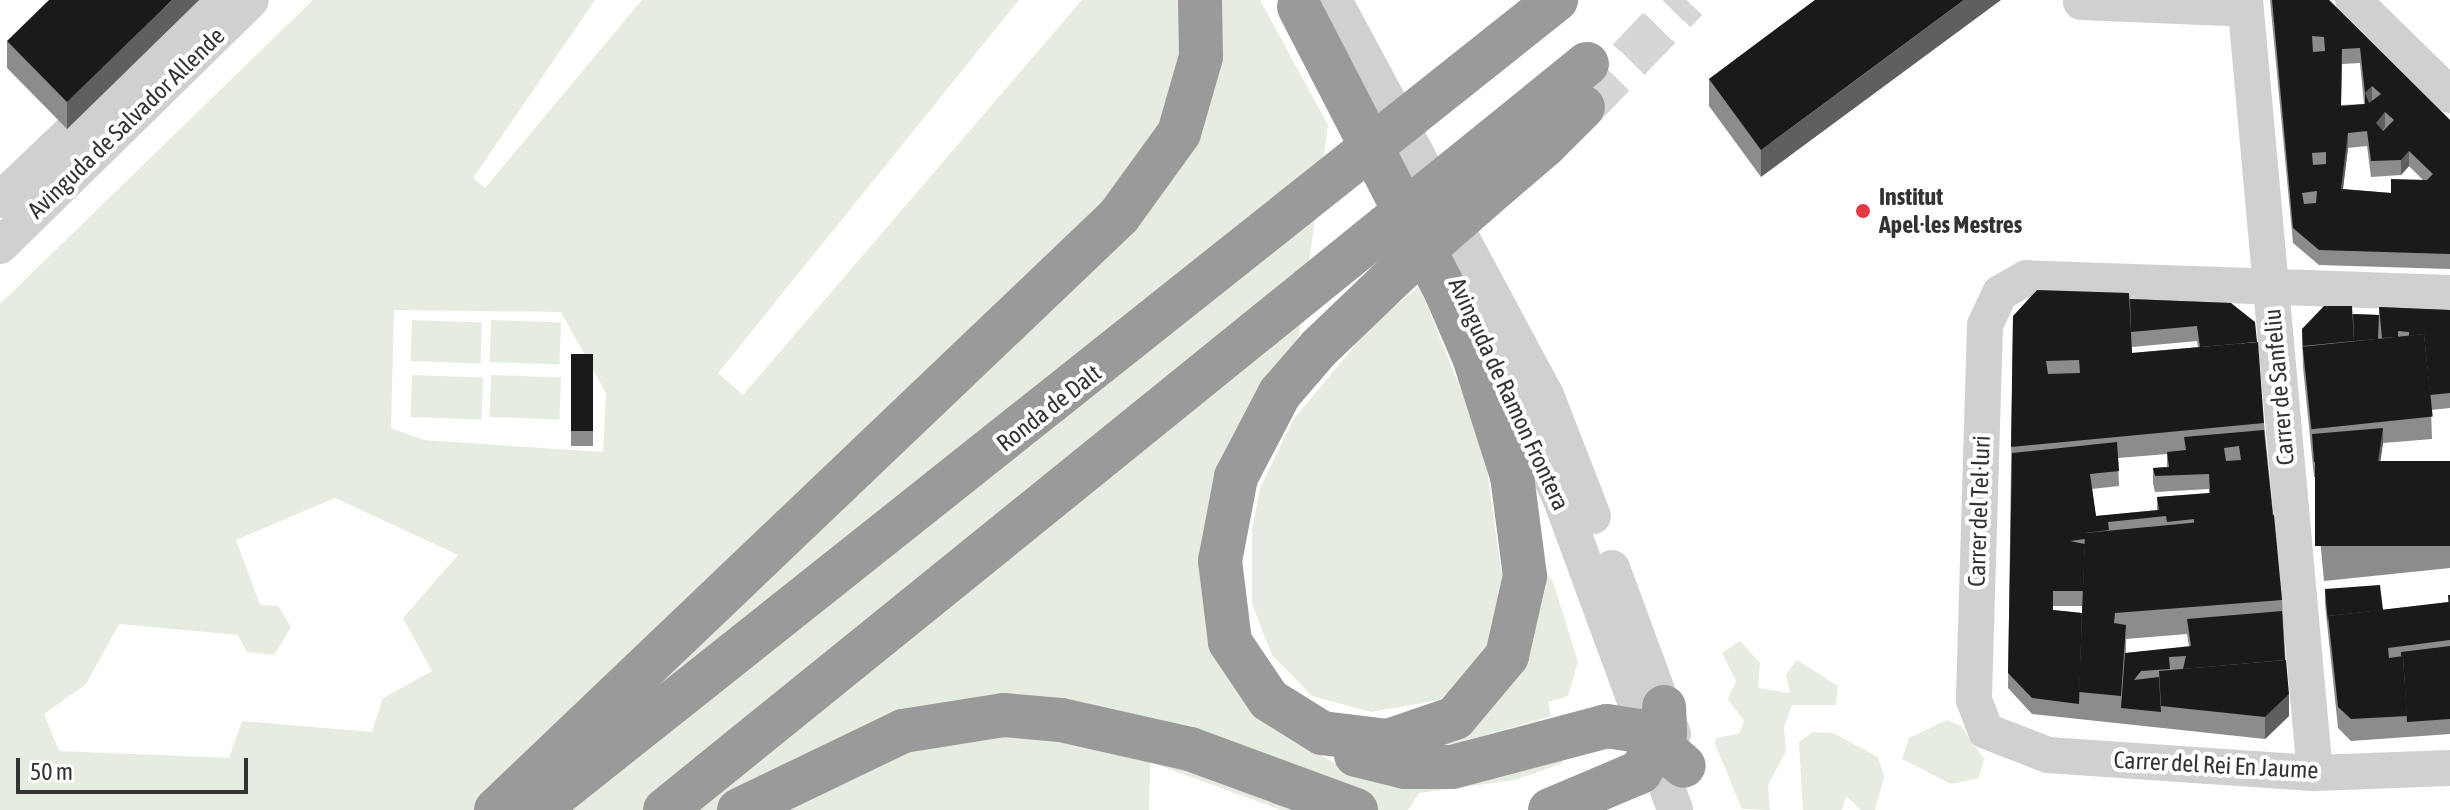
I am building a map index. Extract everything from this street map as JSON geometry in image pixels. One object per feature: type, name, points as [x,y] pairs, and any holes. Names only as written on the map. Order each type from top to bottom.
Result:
[{"type":"highway","points":[[496,810],[1119,216],[1179,133],[1201,57],[1200,0]]},
{"type":"highway","name":"Ronda de Dalt","points":[[537,810],[1556,0]]},
{"type":"highway","points":[[1287,716],[1358,742],[1417,735],[1472,705],[1514,638],[1525,576],[1512,476],[1461,282],[1310,2]]},
{"type":"highway","points":[[665,810],[1587,64]]},
{"type":"highway","points":[[1582,806],[1640,772],[1662,741],[1589,727],[1485,760],[1405,767],[1351,753],[1287,716],[1240,663],[1221,602],[1224,517],[1256,432],[1319,348],[1583,107]]},
{"type":"highway","points":[[739,810],[903,731],[1004,715],[1164,742],[1356,810]]},
{"type":"street","points":[[0,200],[209,0]]},
{"type":"street","name":"Avinguda de Salvador Allende","points":[[0,246],[251,0]]},
{"type":"street","points":[[2353,0],[2450,95]]},
{"type":"street","points":[[2081,2],[2245,4]]},
{"type":"street","name":"Carrer de Sanfeliu","points":[[2245,4],[2315,773]]},
{"type":"street","name":"Carrer del Tel·luri","points":[[1986,731],[1974,700],[1988,311],[2000,293],[2026,278],[2270,288]]},
{"type":"street","name":"Avinguda de Ramon Frontera","points":[[1461,282],[1560,497],[1662,741],[1700,810]]},
{"type":"street","points":[[2270,288],[2450,293]]},
{"type":"street","name":"Carrer del Rei En Jaume","points":[[1986,731],[2048,755],[2315,773],[2450,768]]},
{"type":"street","name":"Avinguda de Ramon Frontera","points":[[1662,741],[1675,810]]},
{"type":"shaded area","points":[[313,0],[595,0],[473,178],[485,188],[642,0],[1019,0],[718,373],[743,395],[1082,0],[1260,0],[1328,125],[1297,350],[1209,558],[1299,742],[1339,766],[1558,751],[1563,763],[1515,780],[1419,793],[1408,810],[1281,810],[1150,762],[1149,810],[0,810],[0,304]],"holes":[[[394,310],[561,312],[606,393],[603,452],[424,440],[391,428]],[[335,498],[458,555],[403,618],[432,671],[383,698],[372,732],[242,721],[229,758],[59,751],[44,714],[86,684],[119,624],[238,635],[247,652],[274,655],[291,627],[278,606],[260,605],[236,540]]]},
{"type":"shaded area","points":[[1419,286],[1484,447],[1501,571],[1509,572],[1494,639],[1466,678],[1439,700],[1371,712],[1312,696],[1272,655],[1252,604],[1252,529],[1260,488],[1293,420],[1371,326]]},
{"type":"shaded area","points":[[412,320],[482,322],[481,363],[411,361]]},
{"type":"shaded area","points":[[491,320],[561,322],[559,364],[490,362]]},
{"type":"shaded area","points":[[412,375],[483,377],[481,419],[411,417]]},
{"type":"shaded area","points":[[491,375],[561,377],[559,419],[490,417]]},
{"type":"shaded area","points":[[1541,568],[1553,582],[1578,662],[1568,696],[1548,702],[1551,716],[1438,749]]},
{"type":"shaded area","points":[[1740,641],[1760,663],[1758,688],[1790,693],[1786,674],[1797,660],[1838,686],[1836,705],[1792,705],[1784,727],[1786,751],[1768,785],[1770,810],[1742,809],[1715,744],[1716,738],[1739,734],[1744,721],[1728,699],[1736,681],[1722,653]]},
{"type":"shaded area","points":[[1947,720],[1961,726],[1984,759],[1979,778],[1951,784],[1902,759],[1909,738]]},
{"type":"shaded area","points":[[1813,732],[1833,733],[1878,757],[1884,777],[1875,810],[1861,810],[1846,796],[1842,810],[1803,810],[1799,742]]},
{"type":"building","points":[[49,0],[172,0],[67,102],[7,41]]},
{"type":"building","points":[[1815,0],[1964,0],[1761,150],[1709,79]]},
{"type":"building","points":[[2272,0],[2329,0],[2450,120],[2450,254],[2319,250],[2293,228]],"holes":[[[2312,36],[2324,37],[2325,51],[2313,52]],[[2360,48],[2365,104],[2341,106],[2342,49]],[[2372,86],[2381,94],[2369,103],[2365,93]],[[2385,112],[2394,120],[2383,131],[2376,123]],[[2367,131],[2371,161],[2401,160],[2409,151],[2433,174],[2427,180],[2391,179],[2391,193],[2341,189],[2348,133]],[[2326,152],[2326,164],[2313,165],[2312,153]],[[2317,191],[2316,203],[2304,204],[2302,193]]]},
{"type":"building","points":[[2037,290],[2129,293],[2132,353],[2258,342],[2264,423],[2011,447],[2013,316]],"holes":[[[2079,360],[2080,373],[2048,374],[2046,361]]]},
{"type":"building","points":[[2130,299],[2231,303],[2255,322],[2257,342],[2200,347],[2197,326],[2131,332]]},
{"type":"building","points":[[2324,306],[2352,306],[2354,341],[2303,346],[2303,352],[2302,329]]},
{"type":"building","points":[[2379,307],[2450,310],[2450,393],[2430,395],[2424,334],[2409,336],[2409,332],[2398,331],[2398,337],[2382,338]]},
{"type":"building","points":[[2353,314],[2379,315],[2378,339],[2354,341]]},
{"type":"building","points":[[2424,334],[2433,417],[2311,429],[2303,347]]},
{"type":"building","points":[[571,354],[593,354],[593,431],[571,431]]},
{"type":"building","points":[[2383,428],[2378,461],[2354,468],[2314,462],[2312,434]]},
{"type":"building","points":[[2264,430],[2273,516],[2194,523],[2194,519],[2167,522],[2166,516],[2108,522],[2109,530],[2085,533],[2085,539],[2070,541],[2085,544],[2083,591],[2053,591],[2053,610],[2082,613],[2079,704],[2032,698],[2008,673],[2012,453],[2117,442],[2119,471],[2090,474],[2096,516],[2159,510],[2157,497],[2210,493],[2209,474],[2155,476],[2153,468],[2169,467],[2167,452],[2186,450],[2184,437]],"holes":[[[2239,446],[2241,460],[2226,461],[2224,448]]]},
{"type":"building","points":[[2315,461],[2450,461],[2450,546],[2315,546]]},
{"type":"building","points":[[2274,515],[2282,600],[2115,613],[2114,623],[2126,625],[2121,696],[2079,692],[2085,533]]},
{"type":"building","points":[[2380,585],[2383,610],[2328,616],[2328,623],[2325,589]]},
{"type":"building","points":[[2450,595],[2450,640],[2388,648],[2389,658],[2403,656],[2407,716],[2351,719],[2338,707],[2328,616],[2449,602]]},
{"type":"building","points":[[2282,611],[2285,660],[2183,669],[2186,656],[2169,657],[2170,669],[2141,671],[2134,680],[2159,677],[2161,712],[2121,708],[2125,653],[2191,646],[2187,619]]},
{"type":"building","points":[[2450,646],[2450,719],[2407,722],[2401,652]]},
{"type":"building","points":[[2286,660],[2289,694],[2265,717],[2161,706],[2159,671]]},
{"type":"tunnel","points":[[1583,107],[1686,0]]},
{"type":"place","name":"Institut Apel·les Mestres","points":[[1863,211]]}]
